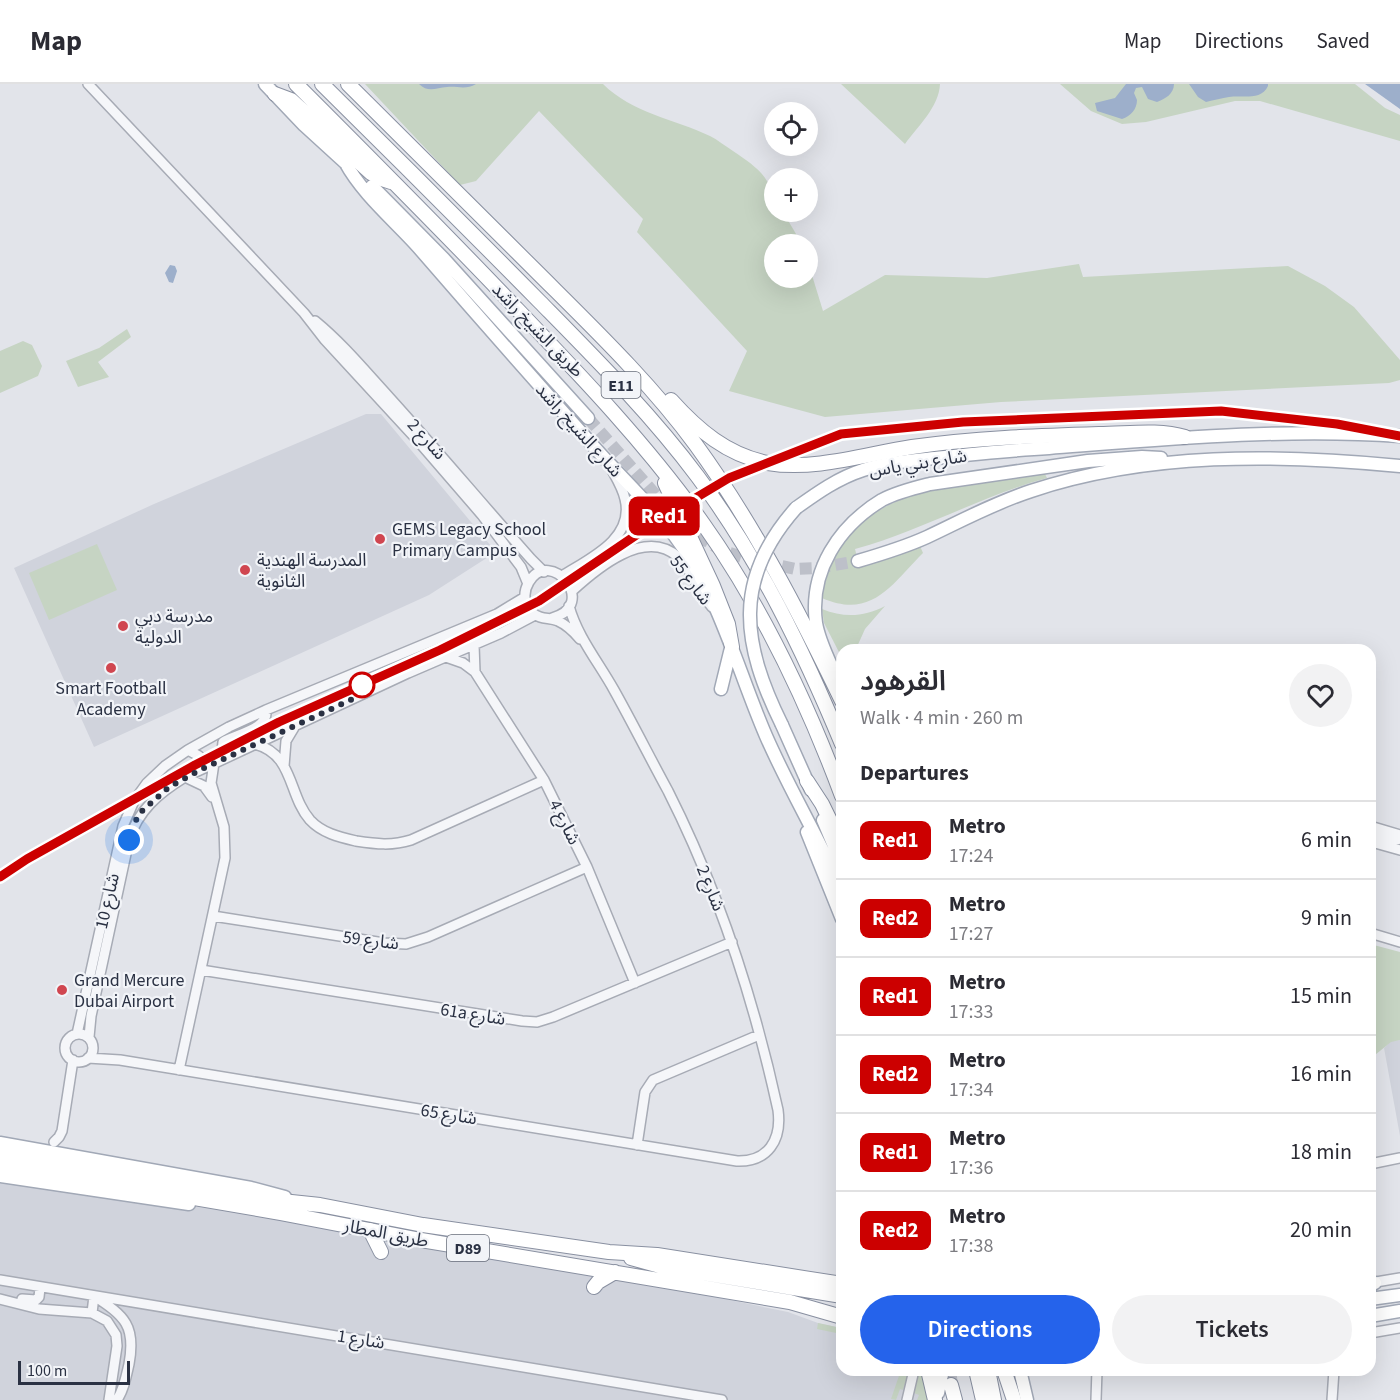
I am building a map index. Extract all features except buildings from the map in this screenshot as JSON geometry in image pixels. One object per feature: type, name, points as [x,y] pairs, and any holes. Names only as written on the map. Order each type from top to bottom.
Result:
[{"type":"highway","name":"طريق الشيخ راشد","points":[[296,84],[395,182],[579,373],[653,460],[711,535],[758,613],[800,696],[836,782]]},
{"type":"highway","name":"طريق الشيخ راشد","points":[[322,84],[617,381],[660,429],[699,479],[777,602],[804,656],[836,730]]},
{"type":"highway","points":[[348,84],[588,323],[674,416],[716,474],[781,580],[836,688]]},
{"type":"highway","points":[[275,94],[296,104],[371,173],[395,182]]},
{"type":"highway","points":[[588,323],[613,340],[702,432],[733,451],[768,463],[804,465],[910,447],[1013,437],[1160,433],[1185,437]]},
{"type":"highway","points":[[625,363],[686,446],[699,479]]},
{"type":"highway","points":[[653,460],[702,560],[728,624],[732,647]]},
{"type":"highway","points":[[807,781],[822,804],[836,833]]},
{"type":"highway","name":"طريق المطار","points":[[0,1155],[253,1198],[340,1209],[423,1225],[620,1253],[646,1254],[836,1283]]},
{"type":"highway","name":"طريق المطار","points":[[0,1165],[790,1302],[836,1315]]},
{"type":"highway","points":[[370,1230],[381,1252]]},
{"type":"highway","points":[[620,1253],[649,1264],[836,1295]]},
{"type":"highway","points":[[780,1262],[792,1275]]},
{"type":"highway","points":[[594,1287],[615,1272]]},
{"type":"highway","points":[[790,1302],[836,1307]]},
{"type":"highway","points":[[930,1376],[938,1398]]},
{"type":"highway","points":[[977,1376],[983,1400]]},
{"type":"highway","points":[[989,1376],[994,1400]]},
{"type":"highway","points":[[1006,1376],[1014,1400]]},
{"type":"highway","points":[[951,1385],[955,1400]]},
{"type":"main road","points":[[264,84],[304,125],[420,234],[588,418]]},
{"type":"main road","name":"شارع الشيخ راشد","points":[[345,162],[366,192],[416,245],[682,546],[698,573],[732,647],[759,718],[836,878]]},
{"type":"main road","name":"شارع بني ياس","points":[[836,851],[760,675],[753,650],[750,599],[756,574],[765,550],[778,528],[796,508],[839,480],[863,470],[889,464],[992,452],[1185,437],[1302,432],[1400,436]]},
{"type":"main road","points":[[836,675],[819,634],[815,608],[817,583],[831,548],[844,531],[861,515],[883,500],[905,490],[930,484],[1088,461],[1142,457],[1207,461]]},
{"type":"main road","points":[[858,561],[904,546],[986,508],[1055,484],[1130,468],[1207,461],[1305,459],[1400,466]]},
{"type":"main road","points":[[815,608],[836,660]]},
{"type":"main road","points":[[721,689],[732,647]]},
{"type":"main road","points":[[796,797],[807,833],[836,904]]},
{"type":"main road","points":[[0,1143],[251,1188],[297,1202]]},
{"type":"main road","points":[[74,1145],[87,1157]]},
{"type":"main road","points":[[0,1176],[199,1205],[281,1213]]},
{"type":"main road","points":[[1376,1298],[1400,1295]]},
{"type":"main road","points":[[1376,1315],[1400,1311]]},
{"type":"main road","points":[[935,1376],[938,1398]]},
{"type":"main road","points":[[938,1398],[942,1376]]},
{"type":"main road","points":[[1021,1376],[1027,1400]]},
{"type":"main road","points":[[1027,1400],[1029,1376]]},
{"type":"street","name":"شارع 2","points":[[88,84],[304,313],[419,442],[482,515],[521,567],[528,584]]},
{"type":"street","name":"شارع 2","points":[[304,313],[330,334],[368,373],[544,572]]},
{"type":"street","points":[[562,576],[608,545],[624,525],[626,501],[608,462]]},
{"type":"street","name":"شارع 55","points":[[572,591],[614,560],[628,552],[650,545],[660,547],[678,557],[716,612]]},
{"type":"street","points":[[185,777],[535,615],[552,618],[562,614],[569,606],[572,591],[567,580],[562,576],[557,573],[544,572],[533,577],[528,584],[525,597],[528,607],[535,615]]},
{"type":"street","points":[[188,750],[266,710],[498,614],[525,597]]},
{"type":"street","name":"شارع 2","points":[[569,606],[575,622],[614,690],[676,808],[707,877],[732,942],[745,981],[779,1117],[778,1131],[773,1144]]},
{"type":"street","name":"شارع 2","points":[[552,618],[569,628],[590,649]]},
{"type":"street","points":[[448,656],[455,644],[454,632]]},
{"type":"street","points":[[474,645],[475,672]]},
{"type":"street","name":"شارع 4","points":[[448,656],[475,672],[544,780],[587,867],[635,983]]},
{"type":"street","points":[[231,755],[222,751],[223,742],[262,724],[267,718],[266,710]]},
{"type":"street","points":[[284,766],[286,741],[295,725]]},
{"type":"street","points":[[255,744],[276,754],[284,766],[305,813],[316,825],[340,837],[369,843],[390,845],[411,840],[544,780]]},
{"type":"street","points":[[188,750],[199,756],[202,769]]},
{"type":"street","name":"شارع 10","points":[[77,1034],[123,826],[134,801],[154,776],[188,750]]},
{"type":"street","points":[[179,1070],[223,867],[224,827],[215,802],[212,783],[214,763]]},
{"type":"street","points":[[185,777],[204,786],[215,802]]},
{"type":"street","name":"شارع 10","points":[[91,1041],[91,1016],[129,840],[136,820],[159,794],[185,777]]},
{"type":"street","points":[[525,789],[542,791],[551,796]]},
{"type":"street","points":[[1376,828],[1400,837]]},
{"type":"street","points":[[1376,836],[1394,841],[1400,837]]},
{"type":"street","points":[[1376,844],[1400,850]]},
{"type":"street","name":"شارع 59","points":[[213,916],[384,943],[406,944],[428,938],[587,867]]},
{"type":"street","points":[[1376,935],[1400,942]]},
{"type":"street","name":"61a شارع","points":[[201,970],[529,1022],[547,1020],[732,942]]},
{"type":"street","points":[[54,1142],[62,1131],[70,1058],[65,1048],[67,1041],[77,1034],[91,1041],[93,1052],[88,1059],[78,1062],[70,1058]]},
{"type":"street","points":[[637,1145],[645,1092],[653,1080],[759,1035]]},
{"type":"street","name":"شارع 65","points":[[91,1041],[103,1052],[120,1060]]},
{"type":"street","name":"شارع 65","points":[[88,1059],[120,1060],[746,1161],[763,1155],[773,1144]]},
{"type":"street","points":[[1376,1163],[1400,1158]]},
{"type":"street","points":[[1376,1283],[1400,1278]]},
{"type":"street","name":"شارع 1","points":[[0,1280],[210,1318],[722,1400]]},
{"type":"street","points":[[0,1299],[6,1296],[34,1301],[39,1297],[40,1288]]},
{"type":"street","points":[[92,1313],[94,1296],[123,1318],[131,1334],[131,1352],[125,1382],[117,1400]]},
{"type":"street","points":[[0,1299],[39,1309],[92,1313],[107,1321],[117,1340],[109,1400]]},
{"type":"street","points":[[1376,1332],[1400,1328]]},
{"type":"street","points":[[907,1400],[913,1376]]},
{"type":"street","points":[[1096,1400],[1097,1376]]},
{"type":"street","points":[[1332,1400],[1334,1376]]},
{"type":"shaded area","points":[[366,414],[381,414],[496,552],[429,595],[94,747],[14,568],[154,504]]},
{"type":"shaded area","points":[[1400,1040],[1400,1136],[1384,1048],[1391,1041]]},
{"type":"shaded area","points":[[0,1178],[261,1216],[599,1273],[788,1312],[836,1327],[836,1376],[926,1376],[932,1400],[0,1400]]},
{"type":"green space","points":[[365,84],[603,84],[614,94],[640,109],[710,136],[750,163],[764,176],[764,222],[789,222],[796,234],[764,234],[764,288],[816,288],[823,311],[885,275],[987,278],[1079,264],[1083,277],[1288,266],[1325,286],[1354,307],[1400,360],[1400,380],[1389,383],[1001,402],[825,417],[729,391],[747,351],[637,232],[643,219],[539,111],[476,181],[460,185]]},
{"type":"green space","points":[[841,84],[940,84],[932,108],[905,144]]},
{"type":"green space","points":[[1060,84],[1355,84],[1385,108],[1400,115],[1400,141],[1260,101],[1235,101],[1146,122],[1122,124],[1091,111]]},
{"type":"green space","points":[[127,329],[131,337],[98,362],[109,377],[78,387],[66,361],[99,348]]},
{"type":"green space","points":[[23,341],[32,345],[42,366],[38,376],[0,393],[0,351]]},
{"type":"green space","points":[[1044,472],[1047,478],[998,494],[904,533],[855,549],[859,565],[920,546],[923,553],[891,587],[868,602],[855,605],[839,604],[822,598],[834,560],[852,532],[877,512],[906,498],[939,488]]},
{"type":"green space","points":[[97,544],[117,590],[49,620],[29,573]]},
{"type":"green space","points":[[885,606],[865,629],[858,644],[836,644],[836,646],[824,623],[822,609],[846,615],[869,612]]},
{"type":"green space","points":[[1376,946],[1400,952],[1400,1040],[1391,1042],[1376,1054]]},
{"type":"green space","points":[[818,1323],[836,1327],[836,1333],[817,1329]]},
{"type":"green space","points":[[899,1376],[907,1376],[903,1390],[900,1389],[896,1400],[891,1399]]},
{"type":"green space","points":[[916,1376],[926,1376],[932,1400],[917,1400],[919,1395],[914,1393]]},
{"type":"water","points":[[419,84],[476,84],[432,89]]},
{"type":"water","points":[[1126,84],[1174,84],[1174,88],[1166,98],[1157,102],[1148,99],[1142,87],[1136,88],[1135,109],[1122,119],[1097,111],[1095,103],[1115,98]]},
{"type":"water","points":[[1189,84],[1268,84],[1268,86],[1265,91],[1256,96],[1229,97],[1206,102],[1198,97]]},
{"type":"water","points":[[1365,84],[1400,84],[1400,109]]},
{"type":"water","points":[[170,265],[175,266],[177,271],[173,283],[169,282],[165,273]]},
{"type":"tunnel","points":[[588,418],[683,526],[721,550],[795,569],[858,561]]},
{"type":"tunnel","points":[[950,1376],[951,1385]]},
{"type":"railway","points":[[0,875],[26,857],[194,762],[278,719],[438,648],[538,599],[656,520],[727,476],[840,431],[963,419],[1090,414]]},
{"type":"metro line","name":"Red1","points":[[0,877],[27,859],[237,743],[440,650],[539,601],[657,521],[729,478],[841,434],[963,422],[1221,411],[1337,424],[1400,436]]},
{"type":"place","name":"GEMS Legacy School Primary Campus","points":[[380,539]]},
{"type":"place","name":"المدرسة الهندية الثانوية","points":[[245,570]]},
{"type":"place","name":"مدرسة دبي الدولية","points":[[123,626]]},
{"type":"place","name":"Smart Football Academy","points":[[111,668]]},
{"type":"place","name":"Grand Mercure Dubai Airport","points":[[62,990]]},
{"type":"route","points":[[129,840],[142,811],[169,787],[185,777],[357,697],[362,685]]}]
